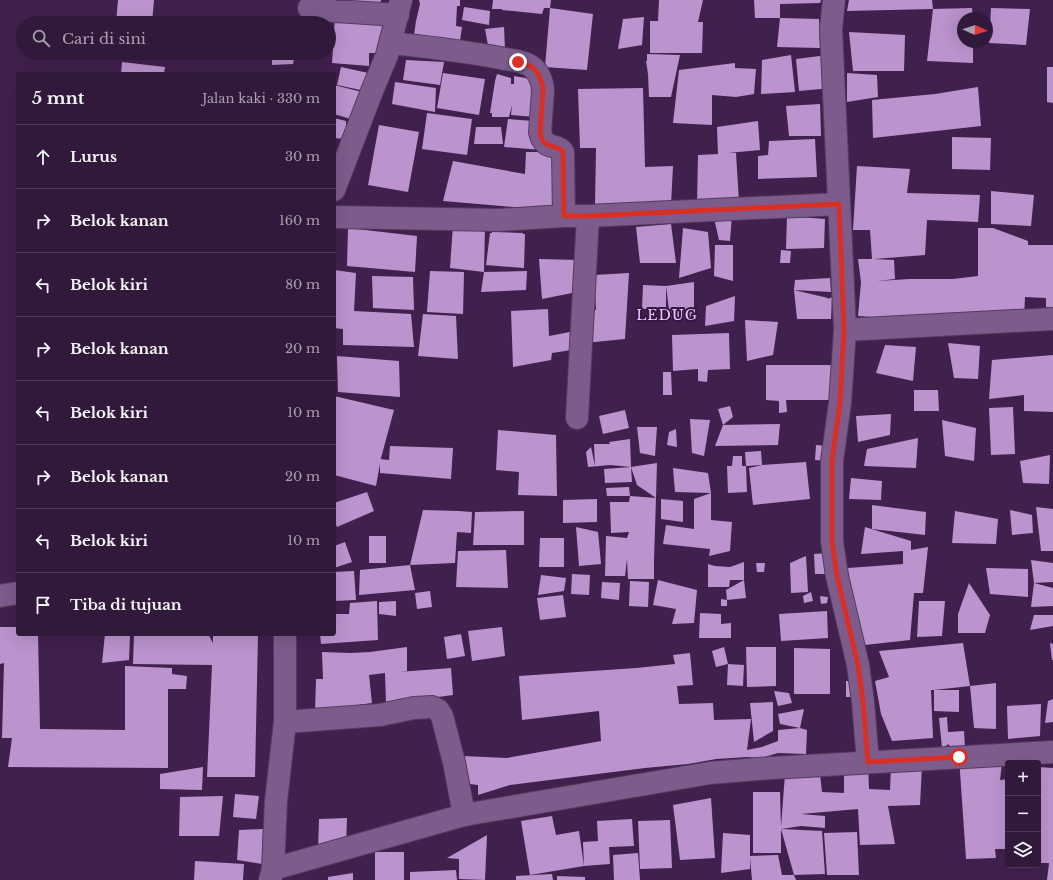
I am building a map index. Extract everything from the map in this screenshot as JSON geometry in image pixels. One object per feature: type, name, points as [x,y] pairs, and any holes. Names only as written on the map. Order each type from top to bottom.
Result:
[{"type":"street","points":[[834,0],[831,29],[844,330],[840,403],[832,461],[832,541],[837,576],[858,665],[868,762]]},
{"type":"street","points":[[309,8],[335,11],[399,8],[387,55],[336,185]]},
{"type":"street","points":[[391,43],[472,53],[531,66],[543,86],[541,137],[546,144],[560,149],[563,152],[564,216]]},
{"type":"street","points":[[336,217],[499,220],[839,204]]},
{"type":"street","points":[[577,418],[588,216]]},
{"type":"street","points":[[844,330],[1053,319]]},
{"type":"street","points":[[0,596],[16,593]]},
{"type":"street","points":[[285,636],[285,722],[276,801],[272,875],[464,815],[710,773],[868,762],[1053,752]]},
{"type":"street","points":[[285,722],[380,715],[414,708],[432,707],[438,710],[442,716],[454,762],[464,815]]},
{"type":"building","points":[[118,0],[154,0],[153,16],[117,16]]},
{"type":"building","points":[[329,0],[381,0],[380,5]]},
{"type":"building","points":[[419,0],[460,0],[460,6],[457,6],[456,26],[462,27],[459,47],[413,42],[420,4]]},
{"type":"building","points":[[493,0],[551,0],[550,8],[544,8],[542,14],[492,9]]},
{"type":"building","points":[[659,0],[703,0],[698,22],[703,22],[702,53],[650,53],[650,21],[658,21]]},
{"type":"building","points":[[754,0],[821,0],[820,3],[780,4],[780,18],[755,18]]},
{"type":"building","points":[[849,0],[932,0],[933,9],[847,11]]},
{"type":"building","points":[[464,7],[490,11],[489,25],[462,20]]},
{"type":"building","points":[[550,8],[593,14],[587,70],[545,67]]},
{"type":"building","points":[[972,8],[972,12],[957,12],[957,48],[973,48],[973,63],[927,61],[933,9]]},
{"type":"building","points":[[991,8],[1030,9],[1026,45],[993,43],[993,12],[991,12]]},
{"type":"building","points":[[336,17],[383,20],[381,53],[369,53],[369,66],[332,63],[332,60],[336,60]]},
{"type":"building","points":[[644,17],[642,45],[618,49],[623,19]]},
{"type":"building","points":[[780,18],[819,19],[820,48],[777,47]]},
{"type":"building","points":[[504,27],[505,49],[489,51],[485,29]]},
{"type":"building","points":[[849,32],[905,35],[904,71],[853,71]]},
{"type":"building","points":[[647,54],[680,55],[671,97],[649,97],[646,61]]},
{"type":"building","points":[[791,55],[795,92],[761,94],[762,60]]},
{"type":"building","points":[[828,55],[831,88],[799,91],[796,59]]},
{"type":"building","points":[[272,60],[294,60],[293,64],[272,65]]},
{"type":"building","points":[[406,60],[444,62],[440,85],[403,80]]},
{"type":"building","points":[[122,62],[165,67],[164,72],[121,72]]},
{"type":"building","points":[[735,63],[735,68],[756,69],[754,94],[736,97],[712,95],[712,125],[673,123],[679,70]]},
{"type":"building","points":[[341,67],[373,74],[370,92],[337,85]]},
{"type":"building","points":[[1047,67],[1053,67],[1053,103],[1047,102]]},
{"type":"building","points":[[443,73],[485,79],[479,115],[437,108]]},
{"type":"building","points":[[847,73],[877,75],[878,97],[847,102]]},
{"type":"building","points":[[497,74],[511,78],[511,84],[514,84],[514,76],[554,83],[542,150],[504,147],[508,119],[545,122],[535,117],[511,115],[512,105],[509,117],[492,117],[492,113],[490,113]]},
{"type":"building","points":[[395,82],[436,88],[435,112],[392,104]]},
{"type":"building","points":[[336,86],[362,92],[354,120],[336,115]]},
{"type":"building","points":[[978,87],[981,126],[873,138],[872,100],[935,94]]},
{"type":"building","points":[[643,88],[645,167],[673,166],[671,205],[595,205],[596,148],[580,148],[578,89]]},
{"type":"building","points":[[820,104],[821,136],[789,136],[786,106]]},
{"type":"building","points":[[427,113],[472,119],[467,155],[422,149]]},
{"type":"building","points":[[336,118],[346,121],[346,139],[336,138]]},
{"type":"building","points":[[758,121],[760,150],[728,153],[736,153],[739,202],[697,205],[698,155],[718,154],[717,127]]},
{"type":"building","points":[[379,125],[419,132],[408,192],[368,185]]},
{"type":"building","points":[[476,127],[501,127],[503,144],[474,144]]},
{"type":"building","points":[[952,137],[991,138],[990,170],[952,169]]},
{"type":"building","points":[[815,139],[817,177],[758,179],[758,156],[768,155],[769,141]]},
{"type":"building","points":[[526,152],[571,152],[571,209],[525,208],[443,201],[453,161],[525,174]]},
{"type":"building","points":[[857,166],[910,169],[907,193],[980,195],[978,222],[927,220],[925,255],[874,259],[894,260],[895,279],[877,281],[953,279],[978,276],[978,228],[993,228],[1028,241],[1028,245],[1053,245],[1053,308],[1046,307],[1046,298],[1025,297],[1024,318],[910,320],[858,316],[861,282],[858,259],[872,259],[870,230],[853,230]]},
{"type":"building","points":[[991,191],[1034,195],[1031,226],[991,224]]},
{"type":"building","points":[[732,215],[730,241],[719,240],[714,218]]},
{"type":"building","points":[[787,216],[825,219],[824,248],[786,249]]},
{"type":"building","points":[[671,224],[676,263],[640,263],[636,227]]},
{"type":"building","points":[[453,225],[485,225],[484,272],[450,268]]},
{"type":"building","points":[[348,228],[417,236],[415,272],[347,266]]},
{"type":"building","points":[[683,228],[708,232],[711,268],[679,278]]},
{"type":"building","points":[[490,233],[525,234],[524,268],[486,265]]},
{"type":"building","points":[[715,245],[733,245],[733,281],[714,276]]},
{"type":"building","points":[[781,250],[791,251],[790,263],[780,263]]},
{"type":"building","points":[[539,259],[579,260],[577,292],[542,299]]},
{"type":"building","points":[[336,270],[356,273],[354,311],[411,314],[414,347],[343,345],[343,329],[336,328]]},
{"type":"building","points":[[430,271],[464,272],[463,314],[427,312]]},
{"type":"building","points":[[527,271],[526,290],[481,292],[484,272]]},
{"type":"building","points":[[629,273],[625,339],[585,343],[586,311],[596,310],[594,275]]},
{"type":"building","points":[[372,276],[413,277],[414,310],[373,308]]},
{"type":"building","points":[[830,278],[831,292],[794,290],[795,280]]},
{"type":"building","points":[[694,282],[694,318],[670,318],[666,286]]},
{"type":"building","points":[[643,285],[666,286],[666,309],[642,309]]},
{"type":"building","points":[[794,290],[828,299],[832,297],[831,319],[797,319]]},
{"type":"building","points":[[735,296],[734,321],[705,326],[706,306]]},
{"type":"building","points":[[548,309],[549,336],[575,331],[578,349],[552,353],[551,360],[513,367],[511,311]]},
{"type":"building","points":[[423,314],[456,316],[458,359],[418,356]]},
{"type":"building","points":[[745,320],[778,322],[773,355],[747,361]]},
{"type":"building","points":[[729,333],[730,369],[708,370],[707,382],[698,381],[698,369],[673,371],[672,335]]},
{"type":"building","points":[[948,343],[980,346],[978,379],[954,378]]},
{"type":"building","points":[[885,345],[916,347],[913,381],[876,373]]},
{"type":"building","points":[[1053,355],[1053,412],[1024,411],[1024,395],[989,399],[992,360]]},
{"type":"building","points":[[337,356],[399,361],[400,397],[338,392]]},
{"type":"building","points":[[766,365],[835,365],[835,400],[786,400],[787,412],[779,413],[779,401],[766,400]]},
{"type":"building","points":[[663,372],[671,372],[672,395],[663,395]]},
{"type":"building","points":[[914,390],[938,390],[939,411],[914,411]]},
{"type":"building","points":[[336,396],[394,410],[381,458],[376,486],[336,476]]},
{"type":"building","points":[[730,406],[733,417],[723,425],[718,409]]},
{"type":"building","points":[[1013,407],[1015,454],[991,455],[989,408]]},
{"type":"building","points":[[625,410],[629,428],[603,434],[599,416]]},
{"type":"building","points":[[891,414],[890,435],[858,442],[856,416]]},
{"type":"building","points":[[690,419],[710,420],[704,456],[692,453]]},
{"type":"building","points":[[942,420],[976,428],[974,461],[945,456]]},
{"type":"building","points":[[780,424],[778,445],[715,446],[723,425]]},
{"type":"building","points":[[637,427],[657,427],[655,456],[640,453]]},
{"type":"building","points":[[676,429],[677,447],[667,445],[669,432]]},
{"type":"building","points":[[498,430],[556,435],[557,496],[518,495],[519,472],[496,470]]},
{"type":"building","points":[[918,438],[916,468],[864,466],[867,449]]},
{"type":"building","points":[[630,439],[631,467],[610,465],[588,467],[586,452],[591,447],[595,466],[594,444],[610,444],[609,442]]},
{"type":"building","points":[[816,445],[828,446],[827,461],[815,460]]},
{"type":"building","points":[[390,446],[453,448],[451,479],[380,473],[380,459],[389,460]]},
{"type":"building","points":[[761,451],[762,465],[746,466],[745,452]]},
{"type":"building","points":[[1050,455],[1049,484],[1023,483],[1020,461]]},
{"type":"building","points":[[733,456],[742,456],[742,466],[746,466],[747,492],[728,493],[727,466],[732,466]]},
{"type":"building","points":[[806,462],[810,499],[753,505],[749,468],[762,465]]},
{"type":"building","points":[[657,463],[656,498],[637,485],[631,467]]},
{"type":"building","points":[[631,467],[632,482],[605,483],[604,469]]},
{"type":"building","points":[[673,468],[708,473],[711,493],[675,492]]},
{"type":"building","points":[[851,478],[882,481],[881,500],[849,499]]},
{"type":"building","points":[[629,487],[630,496],[607,496],[606,488]]},
{"type":"building","points":[[367,492],[374,511],[337,527],[336,502]]},
{"type":"building","points":[[711,493],[711,520],[732,522],[730,551],[709,556],[710,549],[663,544],[666,525],[694,529],[694,499]]},
{"type":"building","points":[[630,496],[656,498],[654,579],[628,579],[627,559],[625,576],[605,576],[606,536],[627,538],[629,532],[611,533],[610,502],[629,502]]},
{"type":"building","points":[[597,499],[597,522],[563,523],[563,500]]},
{"type":"building","points":[[661,499],[683,501],[683,522],[661,519]]},
{"type":"building","points":[[872,505],[926,512],[925,535],[872,529]]},
{"type":"building","points":[[1036,507],[1053,509],[1053,551],[1041,551]]},
{"type":"building","points":[[423,510],[472,512],[471,533],[457,532],[455,563],[410,565]]},
{"type":"building","points":[[1010,510],[1032,515],[1033,533],[1012,535]]},
{"type":"building","points":[[524,511],[524,545],[473,545],[475,512]]},
{"type":"building","points":[[955,511],[998,519],[996,544],[952,543]]},
{"type":"building","points":[[576,527],[598,532],[601,564],[579,566]]},
{"type":"building","points":[[865,527],[911,541],[911,550],[928,547],[923,593],[914,593],[910,640],[865,645],[850,596],[848,568],[903,564],[903,551],[861,554]]},
{"type":"building","points":[[369,536],[386,536],[386,563],[369,563]]},
{"type":"building","points":[[540,538],[564,538],[564,567],[539,567]]},
{"type":"building","points":[[345,542],[352,562],[336,567],[336,545]]},
{"type":"building","points":[[506,550],[508,588],[456,587],[458,551]]},
{"type":"building","points":[[828,553],[828,574],[815,574],[814,554]]},
{"type":"building","points":[[806,556],[808,592],[791,593],[790,563]]},
{"type":"building","points":[[1031,560],[1053,563],[1053,582],[1034,583]]},
{"type":"building","points":[[744,562],[744,580],[730,580],[729,587],[708,587],[708,564],[730,567]]},
{"type":"building","points":[[756,563],[765,563],[764,572],[757,572]]},
{"type":"building","points":[[410,565],[415,590],[359,595],[360,570]]},
{"type":"building","points":[[986,568],[1028,569],[1028,597],[990,594]]},
{"type":"building","points":[[354,571],[356,600],[336,601],[336,572]]},
{"type":"building","points":[[572,574],[590,575],[589,595],[571,594]]},
{"type":"building","points":[[541,575],[566,578],[564,591],[538,595]]},
{"type":"building","points":[[658,580],[697,590],[694,623],[672,624],[676,609],[653,605]]},
{"type":"building","points":[[744,580],[746,598],[727,600],[726,590]]},
{"type":"building","points":[[630,581],[649,582],[648,607],[629,606]]},
{"type":"building","points":[[602,582],[620,583],[619,600],[601,598]]},
{"type":"building","points":[[969,583],[990,615],[985,633],[958,633],[958,614]]},
{"type":"building","points":[[1034,583],[1053,588],[1053,606],[1031,607]]},
{"type":"building","points":[[430,591],[432,607],[417,609],[415,593]]},
{"type":"building","points":[[811,592],[813,601],[804,603],[803,596]]},
{"type":"building","points":[[563,595],[566,617],[540,620],[537,598]]},
{"type":"building","points":[[820,596],[828,597],[827,603],[821,604]]},
{"type":"building","points":[[721,599],[727,600],[727,606],[721,606]]},
{"type":"building","points":[[377,601],[378,640],[321,644],[320,636],[336,636],[336,614],[349,614],[350,603]]},
{"type":"building","points":[[396,601],[396,616],[379,614],[379,602]]},
{"type":"building","points":[[919,601],[945,601],[942,636],[917,637]]},
{"type":"building","points":[[827,611],[828,638],[781,641],[779,614]]},
{"type":"building","points":[[700,613],[721,614],[721,624],[731,623],[731,638],[699,638]]},
{"type":"building","points":[[1034,615],[1053,615],[1053,626],[1030,630]]},
{"type":"building","points":[[0,627],[16,627],[16,636],[38,636],[40,729],[125,730],[125,666],[172,668],[172,674],[187,676],[186,689],[168,689],[168,768],[8,767],[12,738],[2,738],[4,663],[0,664]]},
{"type":"building","points":[[502,627],[505,656],[472,661],[468,631]]},
{"type":"building","points":[[461,634],[465,656],[447,659],[444,637]]},
{"type":"building","points":[[105,636],[130,636],[129,660],[102,663]]},
{"type":"building","points":[[134,636],[209,636],[213,643],[213,636],[258,636],[255,777],[207,777],[212,665],[133,664]]},
{"type":"building","points":[[963,643],[970,686],[931,690],[933,738],[892,741],[881,714],[875,681],[889,677],[879,651]]},
{"type":"building","points":[[1050,643],[1053,644],[1053,660],[1052,660]]},
{"type":"building","points":[[407,647],[407,671],[398,672],[451,668],[453,695],[386,704],[385,673],[369,675],[372,703],[315,711],[316,679],[323,679],[322,652],[370,652]]},
{"type":"building","points":[[724,647],[728,664],[716,667],[712,651]]},
{"type":"building","points":[[746,647],[776,647],[776,686],[747,687]]},
{"type":"building","points":[[794,648],[830,649],[830,694],[794,694]]},
{"type":"building","points":[[690,653],[693,685],[677,686],[679,704],[713,703],[714,720],[751,719],[747,750],[762,747],[778,741],[778,730],[800,728],[807,730],[806,754],[778,753],[761,758],[747,757],[716,759],[688,764],[510,785],[478,795],[478,785],[461,783],[463,756],[507,758],[601,741],[599,711],[522,720],[519,676],[675,664],[673,655]]},
{"type":"building","points":[[728,664],[744,665],[743,686],[727,685]]},
{"type":"building","points":[[846,681],[854,681],[855,697],[846,697]]},
{"type":"building","points":[[996,683],[996,729],[974,728],[970,686]]},
{"type":"building","points":[[934,690],[959,690],[959,712],[934,711]]},
{"type":"building","points":[[774,691],[789,693],[792,703],[778,706]]},
{"type":"building","points":[[1053,699],[1053,722],[1045,723],[1048,701]]},
{"type":"building","points":[[773,702],[773,731],[754,742],[750,703]]},
{"type":"building","points":[[1041,704],[1040,736],[1008,739],[1007,706]]},
{"type":"building","points":[[804,709],[800,728],[780,724],[778,714]]},
{"type":"building","points":[[947,717],[948,732],[964,731],[965,748],[949,749],[949,744],[942,748],[939,718]]},
{"type":"building","points":[[1003,755],[1000,780],[1005,779],[1005,849],[995,849],[996,858],[966,859],[959,757]]},
{"type":"building","points":[[868,762],[869,789],[890,790],[891,767],[922,766],[920,805],[888,806],[895,844],[860,845],[858,809],[801,814],[825,816],[825,828],[801,826],[781,829],[781,853],[753,853],[753,792],[780,792],[781,827],[785,774],[820,774],[822,792],[844,793],[844,764]]},
{"type":"building","points":[[203,767],[202,790],[160,789],[160,774]]},
{"type":"building","points":[[1041,767],[1053,768],[1053,880],[1047,880],[1049,863],[1041,863]]},
{"type":"building","points":[[235,794],[259,796],[256,819],[233,817]]},
{"type":"building","points":[[223,796],[219,836],[179,836],[180,797]]},
{"type":"building","points":[[711,798],[715,858],[680,860],[673,805]]},
{"type":"building","points":[[552,816],[556,835],[579,831],[584,866],[530,875],[521,821]]},
{"type":"building","points":[[347,818],[346,846],[318,852],[319,819]]},
{"type":"building","points":[[632,819],[634,846],[609,847],[610,864],[584,866],[583,842],[598,841],[597,821]]},
{"type":"building","points":[[670,820],[672,868],[640,869],[638,821]]},
{"type":"building","points":[[263,829],[262,864],[237,860],[239,830]]},
{"type":"building","points":[[781,829],[822,831],[825,874],[794,875]]},
{"type":"building","points":[[857,832],[859,875],[827,875],[824,833]]},
{"type":"building","points":[[723,833],[750,835],[750,856],[778,855],[782,875],[794,875],[796,880],[752,880],[750,858],[750,869],[721,873]]},
{"type":"building","points":[[487,835],[485,880],[459,879],[459,859],[447,858]]},
{"type":"building","points":[[375,852],[404,852],[404,880],[375,880]]},
{"type":"building","points":[[638,853],[640,880],[614,880],[613,855]]},
{"type":"building","points":[[195,861],[244,864],[243,880],[194,880]]},
{"type":"building","points":[[456,870],[457,880],[410,880],[410,872]]},
{"type":"building","points":[[353,873],[353,880],[328,880],[328,877]]},
{"type":"building","points":[[552,874],[553,880],[516,880],[516,876]]},
{"type":"building","points":[[557,876],[585,877],[585,880],[557,880]]},
{"type":"district","name":"LEDUG","points":[[667,315]]},
{"type":"route","points":[[518,62],[531,66],[538,75],[543,86],[540,132],[543,141],[550,146],[562,150],[563,152],[564,216],[839,204],[844,330],[840,403],[832,461],[832,541],[837,576],[858,665],[868,762],[959,757]]}]
